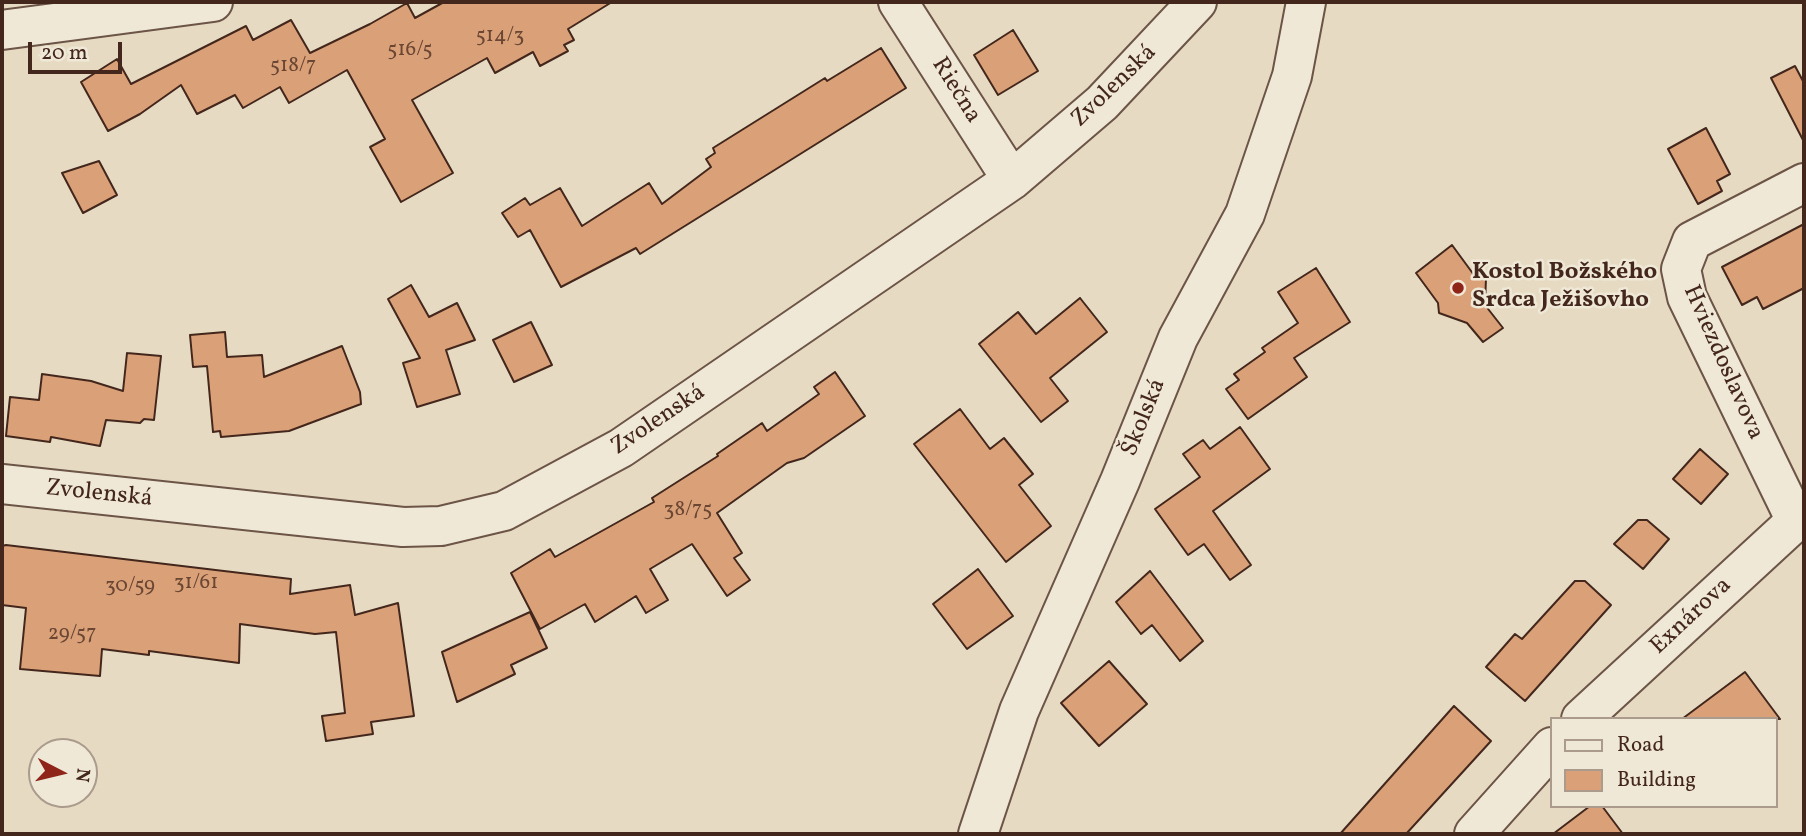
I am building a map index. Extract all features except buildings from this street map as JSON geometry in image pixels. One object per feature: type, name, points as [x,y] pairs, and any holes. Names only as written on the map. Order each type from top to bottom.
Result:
[{"type":"street","points":[[2,30],[213,2]]},
{"type":"street","name":"Riečna","points":[[898,2],[1012,180]]},
{"type":"street","name":"Zvolenská","points":[[2,484],[404,527],[441,526],[504,511],[621,448],[1012,180],[1102,103],[1197,2]]},
{"type":"street","name":"Školská","points":[[978,834],[1019,711],[1120,481],[1178,338],[1245,214],[1292,76],[1306,2]]},
{"type":"street","name":"Hviezdoslavova","points":[[1800,519],[1687,297],[1682,269],[1692,241],[1804,183]]},
{"type":"street","name":"Exnárova","points":[[1583,717],[1800,519]]},
{"type":"street","points":[[1474,834],[1550,749]]},
{"type":"place","name":"Kostol Božského Srdca Ježišovho","points":[[1458,288]]}]
